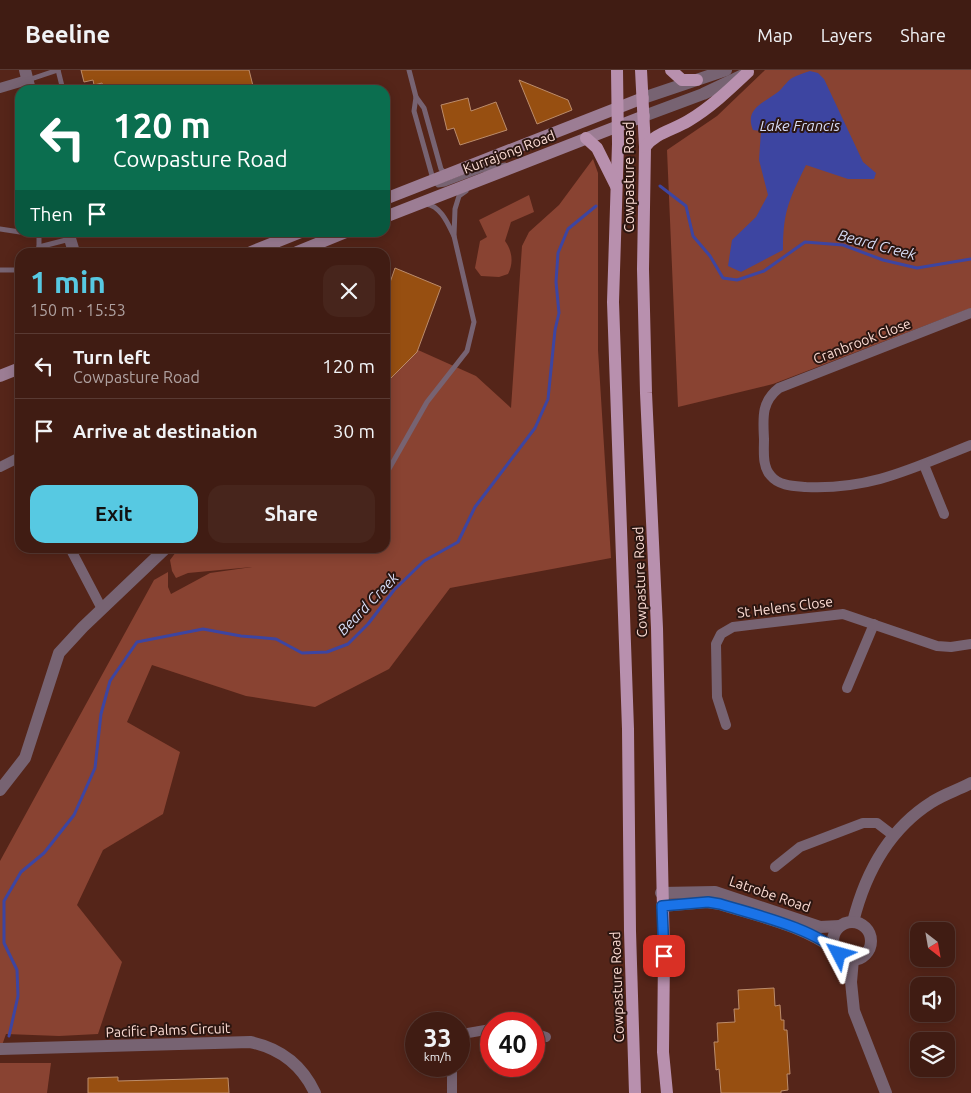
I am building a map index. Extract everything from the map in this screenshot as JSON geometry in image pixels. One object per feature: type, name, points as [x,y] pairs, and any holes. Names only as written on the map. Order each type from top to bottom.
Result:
[{"type":"main road","name":"Cowpasture Road","points":[[617,70],[619,126],[612,302],[628,729],[630,931],[636,1093]]},
{"type":"main road","name":"Cowpasture Road","points":[[641,70],[645,147],[646,393],[657,628],[664,956],[663,1052],[667,1093]]},
{"type":"main road","points":[[671,70],[682,80],[697,80]]},
{"type":"main road","points":[[645,147],[651,139],[687,122],[709,107],[750,71]]},
{"type":"main road","name":"Kurrajong Road","points":[[390,197],[643,98]]},
{"type":"main road","name":"Kurrajong Road","points":[[390,215],[644,116]]},
{"type":"main road","points":[[586,138],[597,148],[617,188]]},
{"type":"main road","points":[[261,248],[288,237]]},
{"type":"main road","points":[[307,248],[334,237]]},
{"type":"main road","points":[[0,376],[15,368]]},
{"type":"street","points":[[643,98],[726,70]]},
{"type":"street","points":[[644,116],[703,94],[750,71]]},
{"type":"street","points":[[0,88],[27,80]]},
{"type":"street","name":"Cranbrook Close","points":[[924,465],[877,481],[848,486],[798,486],[776,481],[765,465],[763,418],[767,400],[773,393],[787,385],[971,313]]},
{"type":"street","points":[[944,514],[924,465],[971,445]]},
{"type":"street","points":[[0,467],[15,460]]},
{"type":"street","points":[[73,553],[102,609]]},
{"type":"street","points":[[0,790],[25,758],[59,653],[161,553]]},
{"type":"street","name":"St Helens Close","points":[[726,725],[717,697],[716,650],[718,638],[726,630],[733,627],[834,614],[851,615],[937,646],[951,647],[971,644]]},
{"type":"street","points":[[847,688],[874,624]]},
{"type":"street","points":[[853,922],[859,897],[871,869],[894,836],[931,802],[971,783]]},
{"type":"street","points":[[775,866],[800,847],[863,823],[877,822],[894,836]]},
{"type":"street","name":"Latrobe Road","points":[[662,899],[715,892],[820,927],[840,926]]},
{"type":"street","name":"Latrobe Road","points":[[662,899],[720,904],[805,932],[836,950]]},
{"type":"street","points":[[853,922],[867,930],[870,940],[867,951],[859,958],[854,960],[843,958],[833,946],[834,935],[840,926],[853,922]]},
{"type":"street","points":[[854,960],[851,982],[854,1011],[886,1093]]},
{"type":"street","name":"Pacific Palms Circuit","points":[[0,1049],[250,1042],[266,1045],[280,1052],[294,1063],[310,1082],[314,1093]]},
{"type":"street","points":[[452,1077],[452,1093]]},
{"type":"lane","points":[[27,80],[58,70],[62,85]]},
{"type":"lane","points":[[408,70],[416,97],[424,108],[441,169],[446,174]]},
{"type":"lane","points":[[416,97],[414,110],[433,179],[438,185],[482,170],[543,155]]},
{"type":"lane","points":[[390,467],[428,402],[467,351],[474,322],[454,236],[455,209],[459,196],[497,173]]},
{"type":"lane","points":[[419,203],[432,205],[442,214],[454,236]]},
{"type":"lane","points":[[0,229],[15,231]]},
{"type":"lane","points":[[56,248],[72,246]]},
{"type":"lane","points":[[0,270],[15,270]]},
{"type":"shaded area","points":[[765,70],[971,70],[971,308],[773,384],[678,407],[667,150],[717,116]]},
{"type":"shaded area","points":[[593,159],[598,173],[598,350],[611,558],[450,588],[389,669],[315,707],[246,696],[152,665],[127,722],[180,752],[163,814],[103,850],[77,905],[122,962],[98,1034],[59,1036],[6,1034],[0,1051],[0,861],[154,580],[168,572],[168,587],[171,594],[210,573],[252,567],[188,573],[176,578],[172,571],[170,560],[175,553],[390,553],[390,378],[418,350],[476,376],[511,408],[522,246],[529,232],[559,205]]},
{"type":"shaded area","points":[[529,195],[534,212],[511,222],[505,241],[511,257],[508,274],[499,277],[481,276],[475,268],[480,241],[487,237],[479,220]]},
{"type":"shaded area","points":[[0,1063],[51,1063],[47,1093],[0,1093]]},
{"type":"water","name":"Lake Francis","points":[[810,71],[818,73],[824,79],[863,162],[876,173],[874,179],[848,179],[806,165],[788,206],[784,225],[783,250],[741,272],[728,266],[732,240],[756,217],[768,195],[759,160],[761,131],[753,130],[751,116],[757,107],[778,92],[790,80]]},
{"type":"building","points":[[81,70],[249,70],[253,85],[103,85],[102,83],[94,85],[93,80],[84,82]]},
{"type":"building","points":[[519,80],[568,100],[572,110],[537,124]]},
{"type":"building","points":[[468,98],[471,111],[496,102],[507,130],[460,145],[454,128],[447,130],[441,105]]},
{"type":"building","points":[[395,268],[441,287],[417,352],[390,379],[390,282]]},
{"type":"building","points":[[774,988],[775,1006],[780,1005],[781,1020],[784,1020],[784,1030],[787,1030],[790,1074],[787,1074],[788,1090],[781,1091],[781,1093],[721,1093],[719,1069],[716,1070],[714,1042],[718,1042],[717,1023],[735,1022],[734,1009],[739,1009],[738,990]]},
{"type":"building","points":[[118,1077],[118,1081],[228,1078],[229,1093],[88,1093],[88,1078]]},
{"type":"waterway","name":"Beard Creek","points":[[660,186],[686,206],[693,236],[710,256],[723,278],[737,280],[764,271],[805,242],[843,245],[883,260],[917,268],[971,259]]},
{"type":"waterway","name":"Beard Creek","points":[[9,1036],[18,996],[17,970],[4,943],[4,901],[21,872],[44,853],[74,815],[95,768],[101,714],[110,681],[137,642],[203,629],[241,636],[276,639],[302,653],[327,652],[348,644],[368,624],[394,590],[424,561],[458,542],[475,507],[535,428],[548,399],[555,330],[559,313],[556,282],[558,253],[568,229],[596,206]]},
{"type":"route","points":[[664,956],[662,906],[708,902],[714,902],[805,932],[826,942],[839,954]]}]
